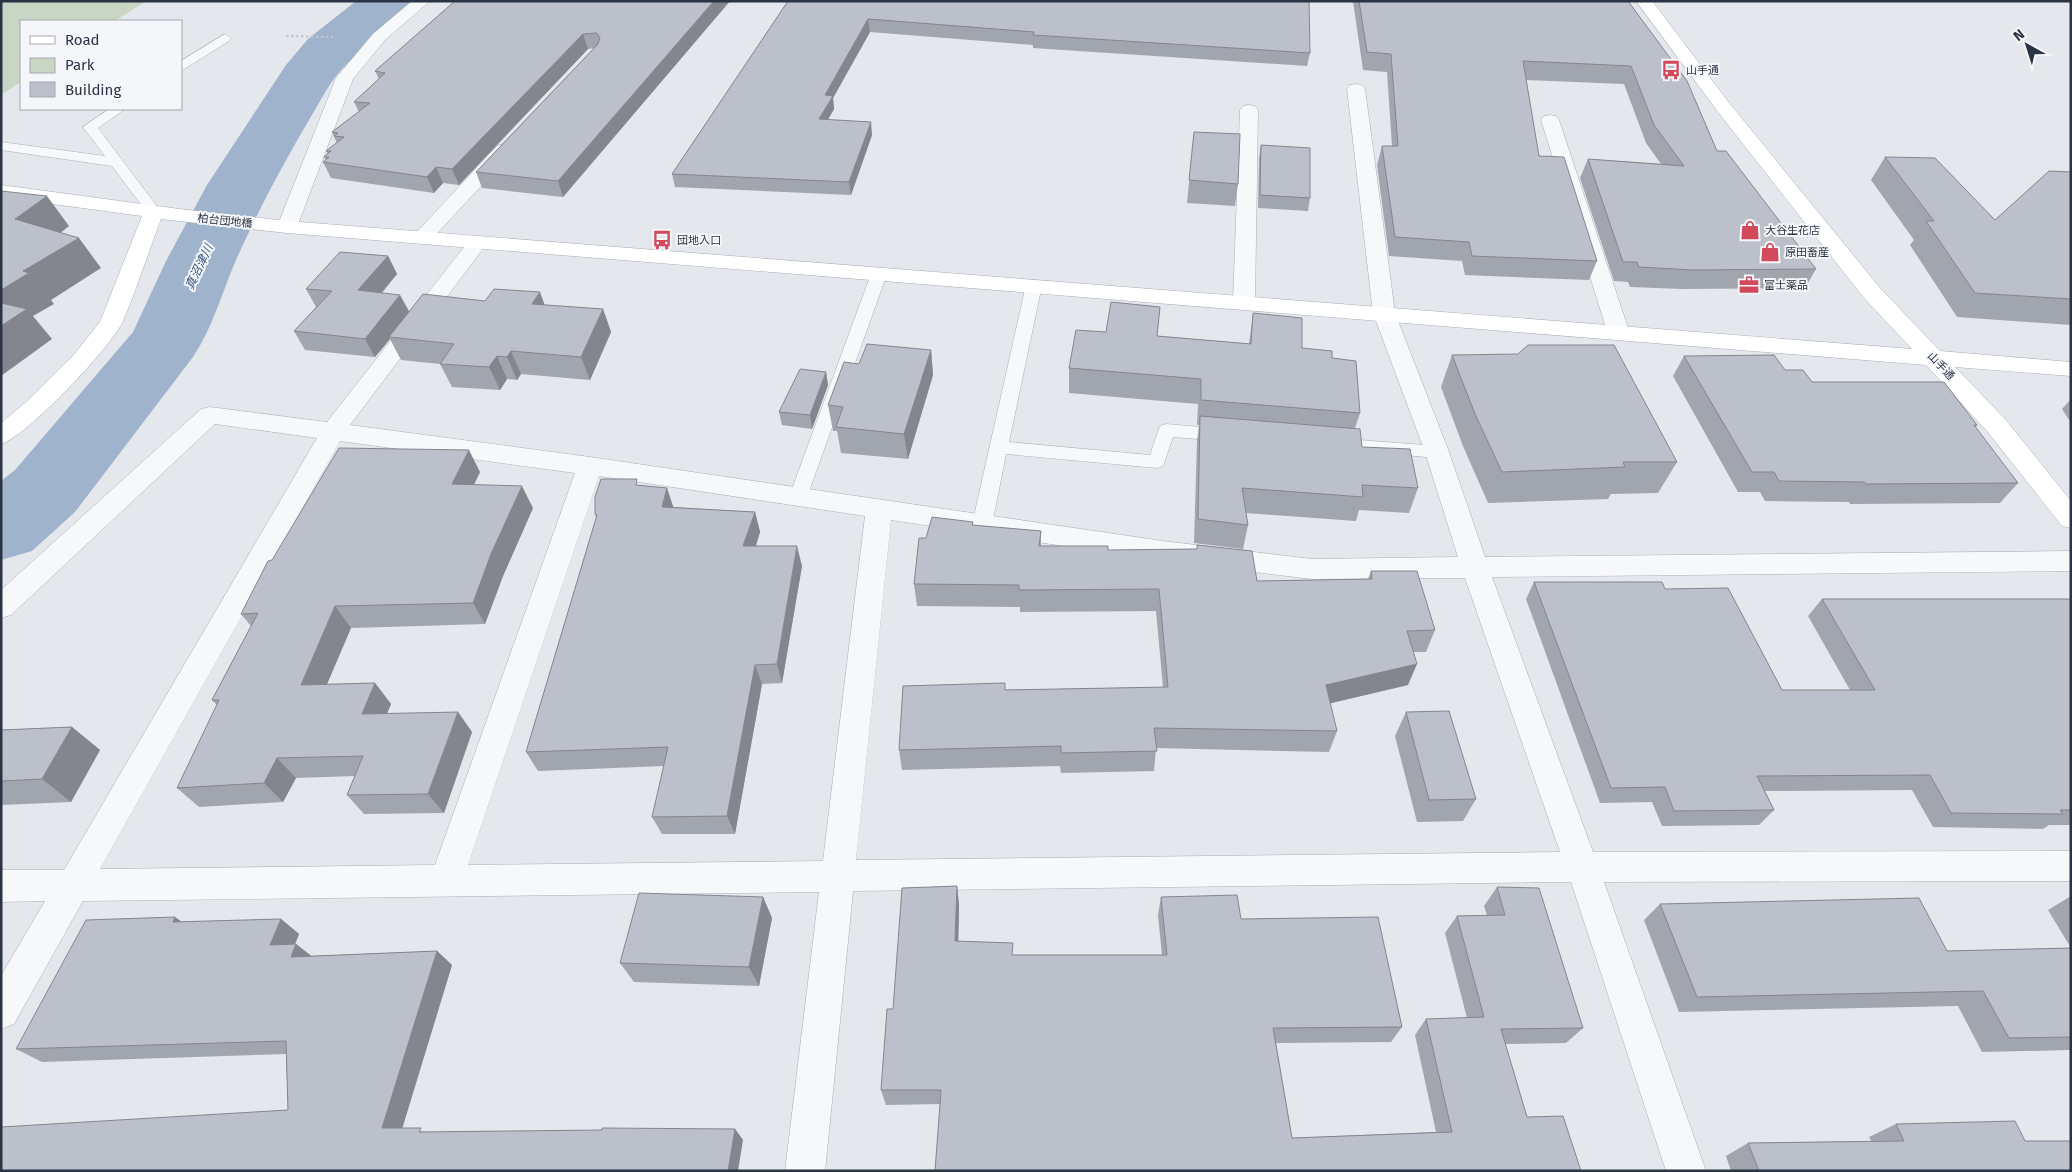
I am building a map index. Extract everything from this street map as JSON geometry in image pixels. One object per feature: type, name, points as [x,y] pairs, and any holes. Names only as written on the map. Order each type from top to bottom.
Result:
[{"type":"street","points":[[287,227],[345,78],[379,38],[422,1]]},
{"type":"street","name":"山手通","points":[[1644,1],[1724,108],[1872,294],[1996,425],[2069,516]]},
{"type":"street","points":[[1356,89],[1384,313],[1437,452],[1475,568],[1582,867],[1686,1171]]},
{"type":"street","points":[[1244,302],[1249,110]]},
{"type":"street","points":[[1550,120],[1618,332]]},
{"type":"street","points":[[422,238],[515,139]]},
{"type":"street","name":"柏台団地橋","points":[[1,192],[262,225],[2071,369]]},
{"type":"street","points":[[1,436],[34,408],[80,362],[110,324],[154,212]]},
{"type":"street","points":[[1,1011],[333,431],[478,242]]},
{"type":"street","points":[[1,607],[210,415],[590,466],[1163,551],[1312,569],[2071,561]]},
{"type":"street","points":[[446,880],[590,466]]},
{"type":"street","points":[[805,1171],[879,508]]},
{"type":"street","points":[[1,886],[1582,867],[2071,866]]},
{"type":"lane","points":[[182,66],[225,38]]},
{"type":"lane","points":[[117,110],[90,128],[154,212]]},
{"type":"lane","points":[[1,146],[116,162]]},
{"type":"lane","points":[[798,496],[879,274]]},
{"type":"lane","points":[[982,525],[1034,285]]},
{"type":"lane","points":[[999,447],[1158,462],[1166,430],[1243,436]]},
{"type":"lane","points":[[1321,443],[1437,452]]},
{"type":"green space","points":[[1,1],[146,1],[117,20],[20,20],[20,83],[1,95]]},
{"type":"building","points":[[455,1],[714,1],[558,181],[476,172],[598,44],[600,38],[597,33],[583,34],[452,169],[436,167],[427,177],[323,162],[329,157],[324,157],[331,151],[326,151],[344,137],[334,136],[338,133],[332,132],[370,103],[354,102],[385,73],[375,71]]},
{"type":"building","points":[[788,1],[1309,1],[1310,53],[1033,35],[1034,32],[868,19],[825,95],[833,96],[819,119],[871,122],[849,182],[672,174]]},
{"type":"building","points":[[1359,1],[1628,1],[1687,81],[1717,151],[1726,151],[1816,269],[1693,270],[1639,267],[1637,262],[1623,262],[1588,159],[1684,166],[1654,125],[1631,66],[1523,61],[1539,156],[1564,157],[1597,261],[1472,256],[1469,242],[1395,237],[1382,146],[1398,146],[1391,54],[1367,52]]},
{"type":"building","points":[[1194,132],[1240,134],[1238,184],[1189,180]]},
{"type":"building","points":[[1261,145],[1310,148],[1310,198],[1260,195]]},
{"type":"building","points":[[1885,157],[1935,158],[1995,220],[2049,171],[2071,172],[2071,299],[1975,293],[1926,221],[1934,221]]},
{"type":"building","points":[[1,191],[47,196],[15,219],[79,238],[23,271],[29,273],[1,290]]},
{"type":"building","points":[[340,252],[388,256],[358,290],[400,295],[365,339],[294,331],[332,291],[306,289]]},
{"type":"building","points":[[494,289],[540,292],[532,304],[603,309],[581,357],[511,351],[507,357],[497,356],[489,367],[440,364],[454,344],[389,337],[423,294],[485,301]]},
{"type":"building","points":[[1111,302],[1160,307],[1157,336],[1251,344],[1253,313],[1302,318],[1302,348],[1332,351],[1332,358],[1356,361],[1360,413],[1201,400],[1201,379],[1069,368],[1076,330],[1106,332]]},
{"type":"building","points":[[1,303],[27,309],[1,326]]},
{"type":"building","points":[[867,344],[931,350],[904,434],[836,427],[843,407],[828,405],[844,362],[859,364]]},
{"type":"building","points":[[1528,345],[1614,345],[1677,462],[1623,462],[1625,467],[1502,472],[1475,414],[1452,355],[1518,354]]},
{"type":"building","points":[[1774,355],[1785,370],[1803,370],[1812,382],[1944,382],[2018,483],[1866,484],[1864,482],[1779,481],[1774,472],[1752,472],[1684,356]]},
{"type":"building","points":[[800,369],[826,372],[810,415],[779,412]]},
{"type":"building","points":[[1200,416],[1360,429],[1362,447],[1410,449],[1418,488],[1362,485],[1363,497],[1242,488],[1248,525],[1198,519]]},
{"type":"building","points":[[339,448],[469,450],[452,484],[522,486],[491,554],[473,603],[335,606],[301,685],[375,683],[362,714],[458,712],[428,794],[347,795],[363,756],[277,758],[264,783],[177,788],[219,700],[212,700],[258,613],[241,614],[268,561],[272,560]]},
{"type":"building","points":[[601,479],[637,479],[636,485],[667,488],[662,507],[755,512],[743,546],[797,546],[777,664],[755,665],[727,816],[652,817],[668,747],[526,752],[597,515],[595,514],[595,497]]},
{"type":"building","points":[[932,517],[973,522],[972,525],[1041,531],[1039,546],[1108,546],[1108,550],[1197,549],[1197,545],[1252,551],[1257,581],[1372,579],[1371,571],[1417,571],[1435,630],[1407,631],[1417,664],[1326,685],[1337,731],[1154,728],[1157,751],[1061,753],[1061,746],[899,750],[903,686],[1005,683],[1005,690],[1168,687],[1159,589],[1019,590],[1019,585],[914,584],[919,538],[926,538]]},
{"type":"building","points":[[1534,582],[1662,582],[1665,589],[1728,588],[1782,690],[1875,690],[1822,599],[2071,599],[2071,810],[2060,810],[2063,814],[1951,813],[1930,775],[1757,776],[1774,810],[1674,811],[1665,787],[1611,788]]},
{"type":"building","points":[[1449,711],[1476,799],[1429,800],[1406,712]]},
{"type":"building","points":[[72,727],[42,779],[1,781],[1,730]]},
{"type":"building","points":[[957,886],[955,941],[1013,943],[1012,955],[1167,955],[1161,897],[1237,895],[1241,919],[1378,917],[1402,1027],[1273,1028],[1292,1138],[1452,1132],[1426,1019],[1484,1017],[1457,916],[1505,915],[1497,887],[1539,888],[1583,1028],[1501,1029],[1527,1117],[1563,1116],[1581,1171],[935,1171],[941,1090],[881,1090],[887,1009],[893,1009],[902,888]]},
{"type":"building","points":[[639,893],[763,897],[749,967],[620,963]]},
{"type":"building","points":[[1919,898],[1947,951],[2071,948],[2071,1037],[2009,1038],[1983,991],[1697,997],[1660,904]]},
{"type":"building","points":[[175,917],[173,922],[281,919],[270,945],[296,944],[291,957],[437,951],[382,1128],[421,1128],[419,1132],[602,1130],[602,1128],[735,1129],[728,1171],[1,1171],[1,1127],[288,1110],[286,1041],[16,1049],[86,920]]},
{"type":"building","points":[[2015,1121],[2025,1141],[2071,1141],[2071,1171],[1759,1171],[1748,1143],[1904,1141],[1896,1124]]},
{"type":"waterway","name":"真沼津川","points":[[1,528],[45,491],[167,340],[201,261],[239,185],[306,77],[328,51],[389,1]]},
{"type":"place","name":"山手通","points":[[1671,70]]},
{"type":"place","name":"大谷生花店","points":[[1750,230]]},
{"type":"place","name":"団地入口","points":[[662,240]]},
{"type":"place","name":"原田畜産","points":[[1770,252]]},
{"type":"place","name":"富士薬品","points":[[1749,285]]}]
